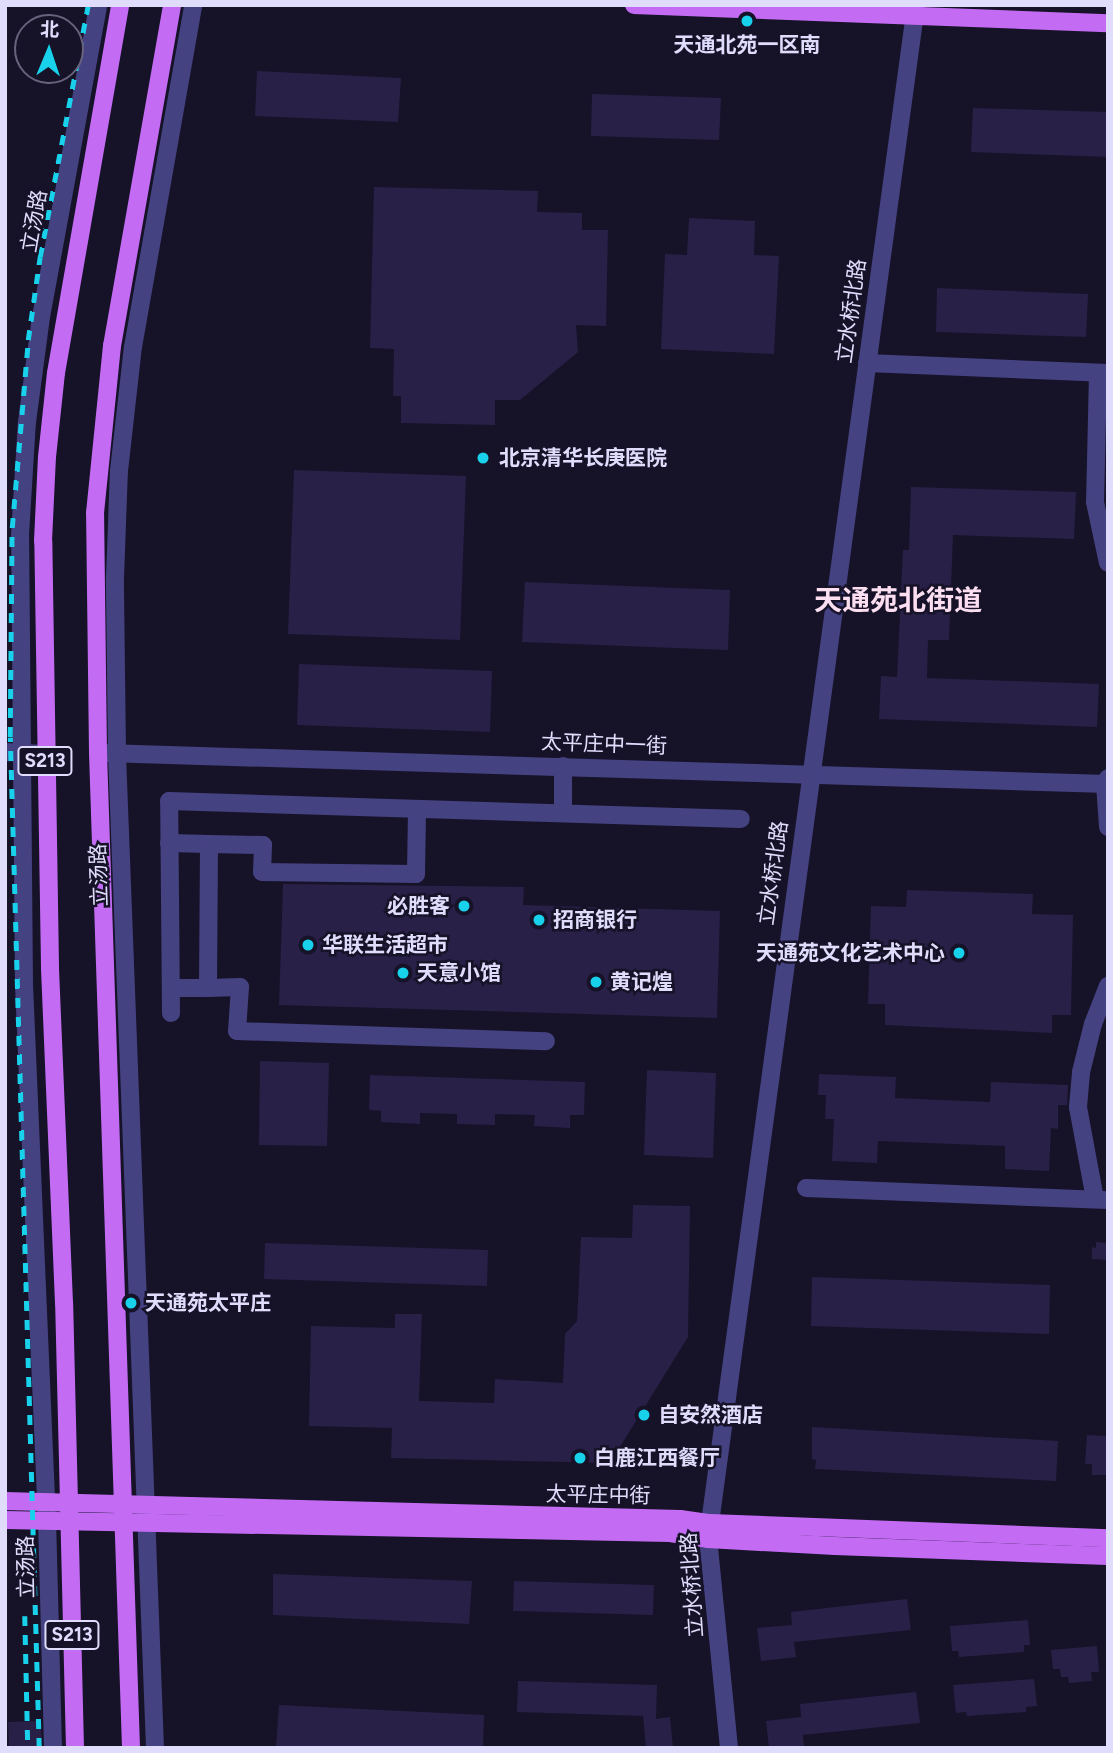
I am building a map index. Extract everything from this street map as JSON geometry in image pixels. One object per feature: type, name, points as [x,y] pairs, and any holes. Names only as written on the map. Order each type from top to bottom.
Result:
[{"type":"main road","name":"S213","points":[[75,1748],[75,1510],[45,754],[43,541],[47,457],[69,289],[120,5]]},
{"type":"main road","name":"立汤路","points":[[131,1748],[98,753],[95,573],[100,463],[112,346],[172,5]]},
{"type":"main road","points":[[634,5],[915,10],[1108,23]]},
{"type":"main road","points":[[5,1501],[125,1513]]},
{"type":"main road","points":[[5,1520],[47,1522],[75,1510]]},
{"type":"main road","name":"太平庄中街","points":[[75,1510],[670,1534],[709,1531],[1108,1538]]},
{"type":"main road","name":"太平庄中街","points":[[709,1531],[1108,1556]]},
{"type":"street","name":"立汤路","points":[[53,1748],[47,1522],[13,752],[20,535],[27,422],[57,218],[98,5]]},
{"type":"street","name":"立汤路","points":[[155,1748],[117,753],[115,578],[119,471],[133,347],[193,5]]},
{"type":"street","name":"立水桥北路","points":[[729,1748],[709,1531],[915,10]]},
{"type":"street","points":[[867,363],[1103,373],[1096,502],[1108,563]]},
{"type":"street","points":[[13,752],[45,754]]},
{"type":"street","name":"太平庄中一街","points":[[98,753],[1107,782]]},
{"type":"street","points":[[563,766],[563,813]]},
{"type":"street","points":[[1107,782],[1108,827]]},
{"type":"street","points":[[171,1013],[169,802],[741,819]]},
{"type":"street","points":[[169,843],[262,845],[262,872],[416,874],[417,809]]},
{"type":"street","points":[[208,988],[209,844]]},
{"type":"street","points":[[806,1188],[1102,1199],[1079,1107],[1081,1072],[1093,1024],[1108,986]]},
{"type":"street","points":[[171,988],[240,987],[237,1031],[546,1041]]},
{"type":"building","points":[[257,71],[401,78],[398,122],[255,116]]},
{"type":"building","points":[[592,94],[721,98],[719,140],[591,136]]},
{"type":"building","points":[[973,108],[1108,112],[1108,157],[971,152]]},
{"type":"building","name":"北京清华长庚医院","points":[[374,187],[538,191],[537,212],[582,213],[582,230],[608,230],[606,326],[576,325],[578,352],[520,400],[495,400],[495,425],[401,423],[401,396],[393,396],[394,349],[370,348]]},
{"type":"building","points":[[689,218],[755,221],[754,255],[779,256],[774,354],[661,349],[665,254],[687,255]]},
{"type":"building","points":[[937,288],[1088,294],[1086,337],[936,332]]},
{"type":"building","points":[[294,470],[466,476],[460,640],[288,634]]},
{"type":"building","points":[[911,487],[1076,492],[1074,539],[953,535],[949,640],[928,640],[927,678],[1099,684],[1097,727],[879,719],[881,676],[897,677],[903,550],[909,550]]},
{"type":"building","points":[[525,582],[730,590],[728,650],[522,642]]},
{"type":"building","points":[[299,664],[492,671],[490,732],[297,725]]},
{"type":"building","points":[[283,884],[524,887],[523,905],[720,911],[717,1018],[279,1005]]},
{"type":"building","points":[[907,890],[1033,894],[1032,914],[1073,915],[1071,1015],[1052,1015],[1052,1033],[885,1025],[885,1004],[868,1004],[871,906],[906,907]]},
{"type":"building","points":[[260,1061],[329,1063],[327,1146],[259,1145]]},
{"type":"building","points":[[647,1070],[716,1073],[713,1158],[644,1155]]},
{"type":"building","points":[[819,1074],[896,1077],[895,1098],[990,1102],[991,1082],[1068,1085],[1067,1105],[1058,1105],[1058,1129],[1051,1128],[1049,1171],[1005,1169],[1005,1146],[878,1141],[877,1163],[832,1161],[834,1119],[825,1119],[826,1095],[818,1095]]},
{"type":"building","points":[[370,1075],[585,1082],[584,1115],[570,1115],[570,1128],[534,1126],[535,1115],[495,1114],[495,1125],[457,1124],[457,1114],[420,1113],[420,1124],[381,1122],[381,1111],[369,1110]]},
{"type":"building","points":[[633,1205],[690,1206],[688,1337],[610,1463],[391,1458],[392,1428],[309,1426],[311,1326],[395,1328],[395,1314],[422,1314],[419,1401],[494,1403],[495,1379],[563,1383],[565,1334],[577,1321],[581,1237],[632,1238]]},
{"type":"building","points":[[1096,1242],[1108,1243],[1108,1260],[1092,1259],[1092,1247],[1096,1248]]},
{"type":"building","points":[[265,1243],[488,1250],[487,1286],[264,1279]]},
{"type":"building","points":[[812,1277],[1050,1285],[1049,1334],[811,1326]]},
{"type":"building","points":[[812,1427],[1058,1441],[1056,1481],[815,1469],[816,1460],[812,1459]]},
{"type":"building","points":[[1087,1435],[1108,1436],[1108,1475],[1092,1475],[1092,1464],[1085,1464]]},
{"type":"building","points":[[273,1574],[472,1581],[469,1624],[273,1615]]},
{"type":"building","points":[[514,1581],[654,1585],[653,1615],[513,1611]]},
{"type":"building","points":[[907,1599],[911,1630],[794,1642],[796,1657],[761,1661],[757,1628],[792,1625],[791,1612]]},
{"type":"building","points":[[1028,1620],[1030,1645],[1024,1645],[1024,1652],[959,1657],[958,1651],[952,1651],[950,1626]]},
{"type":"building","points":[[1097,1646],[1099,1672],[1091,1672],[1092,1681],[1069,1683],[1068,1677],[1061,1677],[1060,1669],[1053,1669],[1051,1650]]},
{"type":"building","points":[[1034,1679],[1037,1706],[1026,1707],[1026,1712],[967,1716],[966,1712],[956,1713],[953,1685]]},
{"type":"building","points":[[518,1681],[657,1685],[656,1719],[670,1717],[673,1748],[646,1748],[643,1716],[517,1712]]},
{"type":"building","points":[[916,1692],[920,1723],[803,1735],[804,1748],[769,1748],[766,1721],[801,1717],[800,1704]]},
{"type":"building","points":[[279,1705],[484,1715],[483,1748],[276,1747]]},
{"type":"building","points":[[41,1721],[42,1748],[9,1748],[8,1722]]},
{"type":"railway","points":[[39,1748],[10,737],[12,528],[28,340],[40,257],[88,5]]},
{"type":"railway","points":[[25,1616],[28,1748]]},
{"type":"place","name":"天通北苑一区南","points":[[747,21]]},
{"type":"place","name":"北京清华长庚医院","points":[[483,458]]},
{"type":"place","name":"必胜客","points":[[464,906]]},
{"type":"place","name":"招商银行","points":[[539,920]]},
{"type":"place","name":"华联生活超市","points":[[308,945]]},
{"type":"place","name":"天通苑文化艺术中心","points":[[959,953]]},
{"type":"place","name":"天意小馆","points":[[403,973]]},
{"type":"place","name":"黄记煌","points":[[596,982]]},
{"type":"place","name":"天通苑太平庄","points":[[131,1303]]},
{"type":"place","name":"自安然酒店","points":[[644,1415]]},
{"type":"place","name":"白鹿江西餐厅","points":[[580,1458]]},
{"type":"district","name":"天通苑北街道","points":[[898,600]]}]
